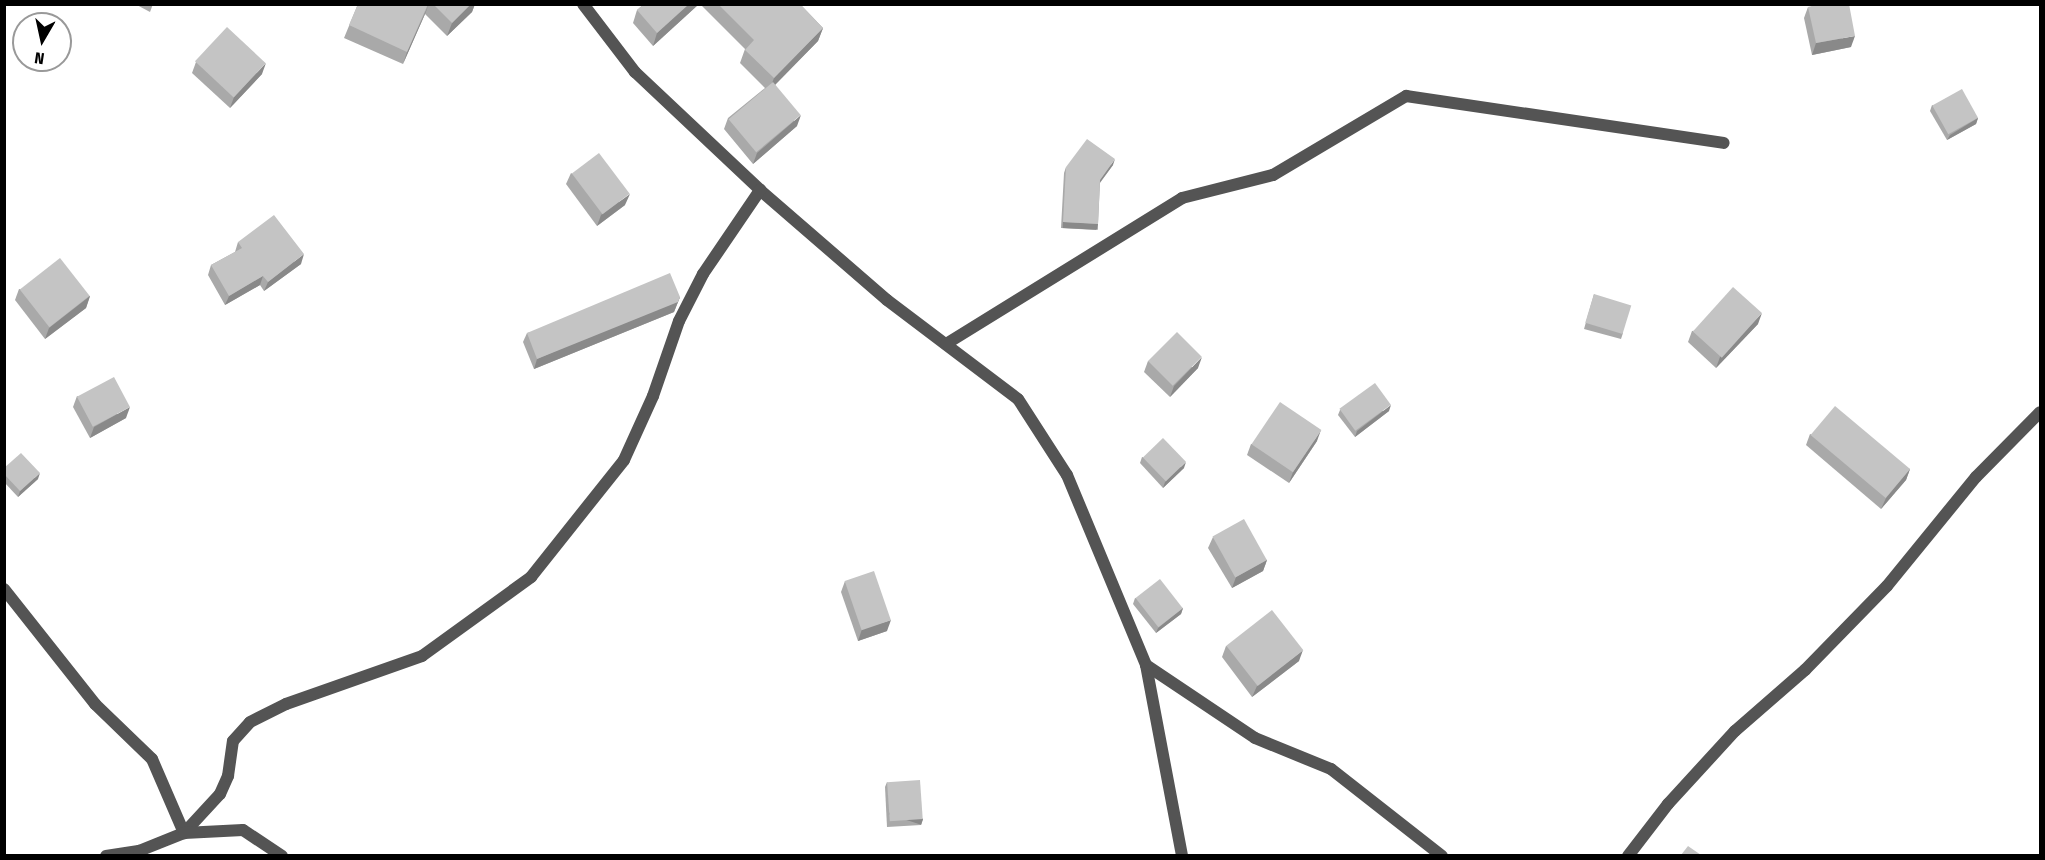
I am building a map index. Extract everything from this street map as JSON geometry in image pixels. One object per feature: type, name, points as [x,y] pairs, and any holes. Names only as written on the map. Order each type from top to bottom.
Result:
[{"type":"street","points":[[583,4],[636,72],[760,190],[946,344],[1018,399],[1067,475],[1146,665],[1182,855]]},
{"type":"street","points":[[946,344],[1182,198],[1274,175],[1406,96],[1724,143]]},
{"type":"street","points":[[184,833],[220,794],[228,776],[232,741],[250,722],[285,704],[422,656],[531,577],[624,460],[653,396],[679,321],[703,274],[760,190]]},
{"type":"street","points":[[1628,855],[1668,804],[1735,731],[1805,670],[1887,586],[1976,477],[2040,412]]},
{"type":"street","points":[[4,589],[96,704],[152,759],[184,833]]},
{"type":"street","points":[[1146,665],[1255,738],[1331,769],[1442,855]]},
{"type":"street","points":[[106,855],[139,851],[184,833],[243,830],[282,855]]},
{"type":"building","points":[[358,4],[428,4],[407,52],[349,25]]},
{"type":"building","points":[[433,4],[471,4],[452,23]]},
{"type":"building","points":[[644,4],[689,4],[657,33],[637,10]]},
{"type":"building","points":[[718,4],[800,4],[823,28],[774,78],[745,50],[754,40]]},
{"type":"building","points":[[1819,4],[1849,4],[1855,36],[1816,43],[1808,7]]},
{"type":"building","points":[[227,27],[266,63],[234,98],[195,61]]},
{"type":"building","points":[[773,82],[801,115],[756,152],[729,119]]},
{"type":"building","points":[[1962,89],[1978,118],[1948,134],[1932,105]]},
{"type":"building","points":[[1087,139],[1115,159],[1100,180],[1098,224],[1063,222],[1066,167]]},
{"type":"building","points":[[599,153],[630,194],[603,214],[572,173]]},
{"type":"building","points":[[274,215],[304,254],[268,282],[263,276],[229,296],[211,265],[242,248],[238,242]]},
{"type":"building","points":[[60,258],[90,296],[49,327],[20,289]]},
{"type":"building","points":[[670,273],[680,297],[678,302],[537,359],[527,333]]},
{"type":"building","points":[[1733,287],[1762,313],[1722,358],[1693,332]]},
{"type":"building","points":[[1594,294],[1631,305],[1623,334],[1585,323]]},
{"type":"building","points":[[1177,332],[1202,357],[1173,386],[1148,361]]},
{"type":"building","points":[[114,377],[130,407],[93,427],[77,397]]},
{"type":"building","points":[[1375,383],[1391,405],[1355,431],[1339,409]]},
{"type":"building","points":[[1280,402],[1321,430],[1293,472],[1251,444]]},
{"type":"building","points":[[1835,406],[1910,469],[1886,498],[1811,435]]},
{"type":"building","points":[[1163,438],[1186,462],[1166,481],[1143,457]]},
{"type":"building","points":[[21,453],[40,473],[20,491],[4,474],[4,468]]},
{"type":"building","points":[[1244,519],[1267,560],[1235,578],[1213,536]]},
{"type":"building","points":[[874,571],[891,620],[862,630],[845,581]]},
{"type":"building","points":[[1160,579],[1183,608],[1158,627],[1136,598]]},
{"type":"building","points":[[1272,610],[1303,650],[1258,686],[1226,646]]},
{"type":"building","points":[[920,780],[923,819],[890,821],[887,782]]},
{"type":"building","points":[[1688,846],[1701,855],[1681,855]]}]
